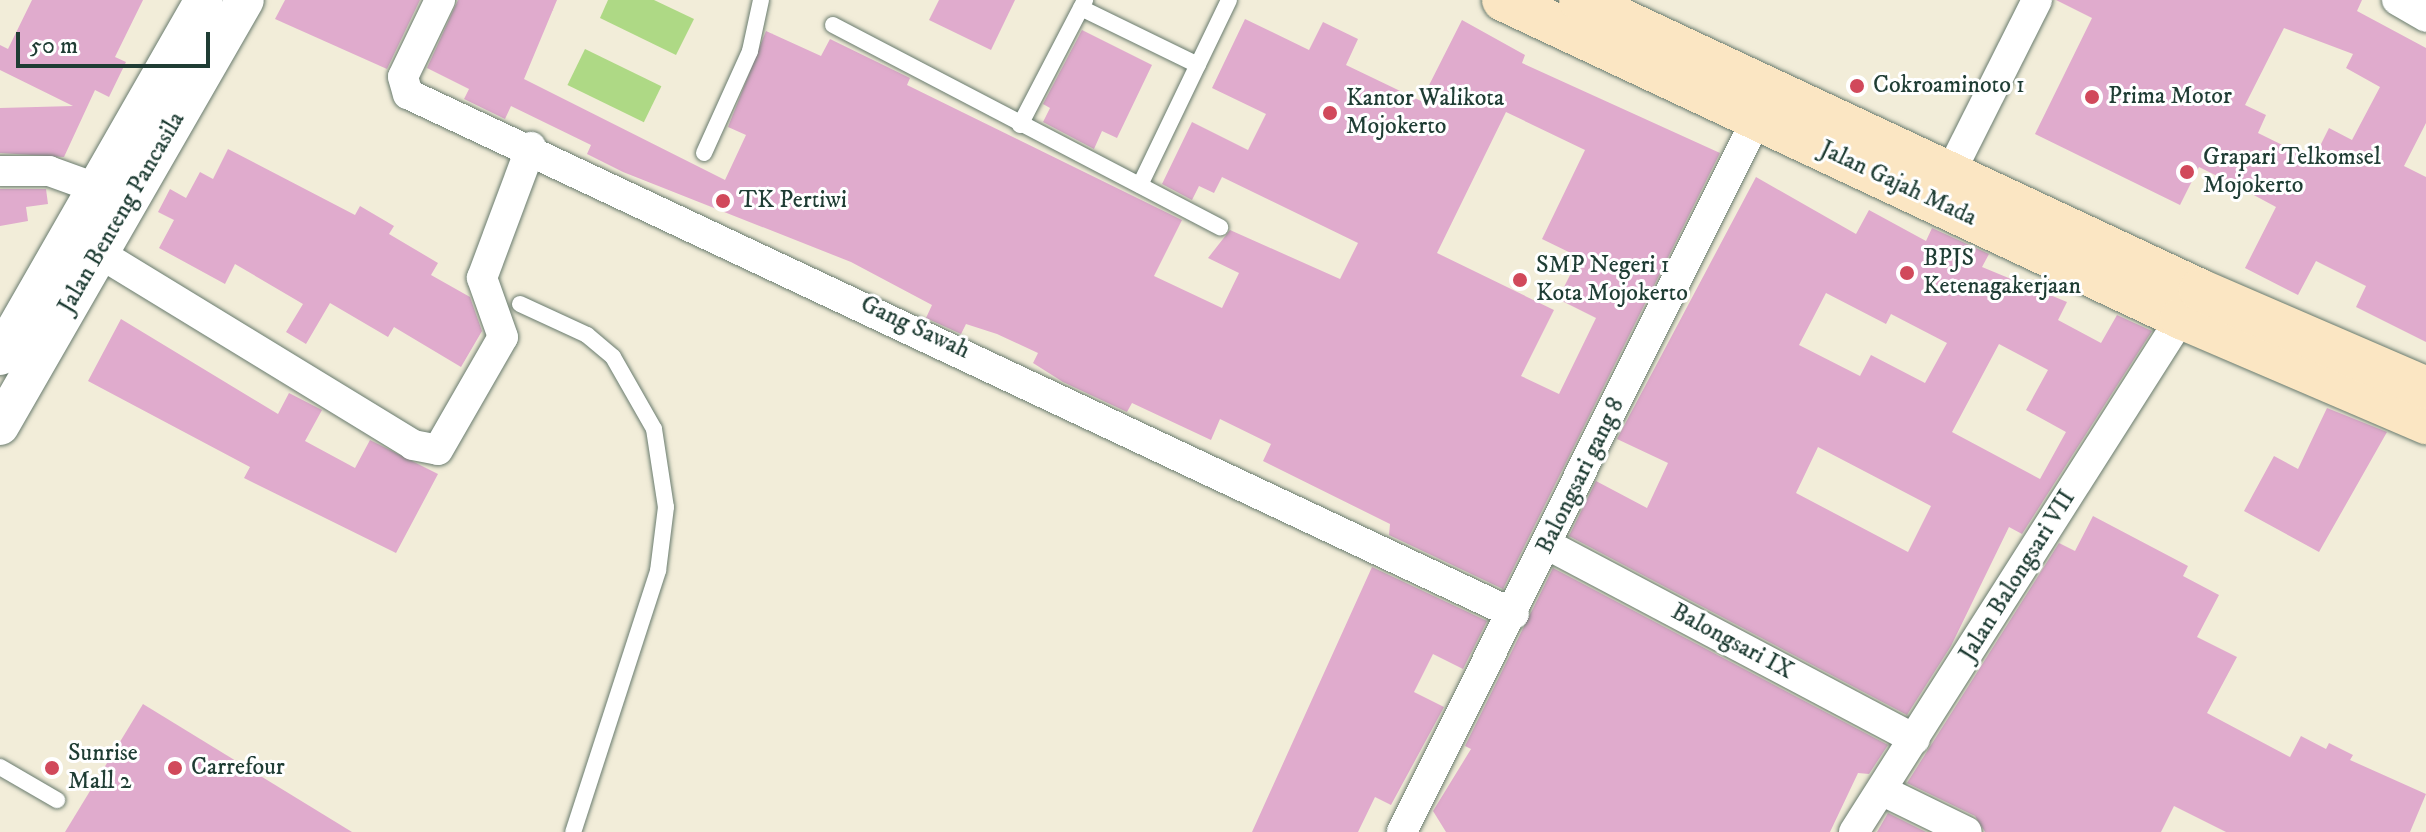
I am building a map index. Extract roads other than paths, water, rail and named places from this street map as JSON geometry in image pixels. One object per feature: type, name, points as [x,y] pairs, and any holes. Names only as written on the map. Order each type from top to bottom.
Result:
[{"type":"main road","name":"Jalan Gajah Mada","points":[[1503,0],[2426,388]]},
{"type":"main road","name":"Jalan Gajah Mada","points":[[1580,0],[1737,97]]},
{"type":"main road","name":"Jalan Gajah Mada","points":[[1944,187],[2181,318],[2426,423]]},
{"type":"street","name":"Jalan Benteng Pancasila","points":[[0,426],[85,244],[88,184],[204,0]]},
{"type":"street","name":"Jalan Benteng Pancasila","points":[[0,356],[85,244],[245,0]]},
{"type":"street","name":"Gang Sawah","points":[[440,0],[403,77],[404,91],[531,147],[1514,614]]},
{"type":"street","points":[[1944,187],[2037,0]]},
{"type":"street","name":"Balongsari gang 8","points":[[1402,832],[1548,545],[1737,97]]},
{"type":"street","points":[[85,244],[413,445],[438,450],[503,337],[482,278],[531,147]]},
{"type":"street","points":[[0,171],[88,184]]},
{"type":"street","name":"Jalan Balongsari VII","points":[[1854,832],[1883,791],[2181,318]]},
{"type":"street","name":"Balongsari IX","points":[[1548,545],[1915,739]]},
{"type":"street","points":[[1883,791],[1967,832]]},
{"type":"lane","points":[[704,153],[755,37],[761,0]]},
{"type":"lane","points":[[1140,185],[1229,0]]},
{"type":"lane","points":[[1020,125],[1083,4],[1198,65]]},
{"type":"lane","points":[[833,25],[1220,227]]},
{"type":"lane","points":[[520,304],[587,335],[613,357],[654,429],[666,507],[658,571],[573,832]]},
{"type":"lane","points":[[0,767],[57,800]]},
{"type":"place","name":"Cokroaminoto 1","points":[[1857,86]]},
{"type":"place","name":"Prima Motor","points":[[2092,97]]},
{"type":"place","name":"Kantor Walikota Mojokerto","points":[[1330,113]]},
{"type":"place","name":"Grapari Telkomsel Mojokerto","points":[[2187,172]]},
{"type":"place","name":"TK Pertiwi","points":[[723,201]]},
{"type":"place","name":"BPJS Ketenagakerjaan","points":[[1907,273]]},
{"type":"place","name":"SMP Negeri 1 Kota Mojokerto","points":[[1520,280]]},
{"type":"place","name":"Sunrise Mall 2","points":[[52,768]]},
{"type":"place","name":"Carrefour","points":[[175,768]]}]
